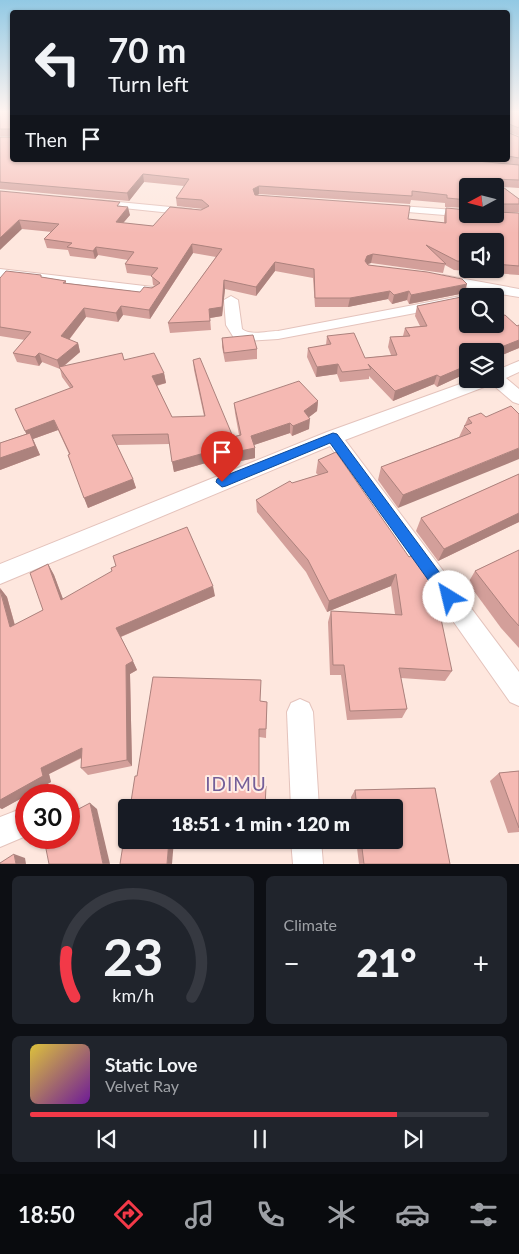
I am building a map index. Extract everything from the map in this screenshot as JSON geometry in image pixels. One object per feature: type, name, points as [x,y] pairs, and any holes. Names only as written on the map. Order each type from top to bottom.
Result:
[{"type":"street","points":[[86,202],[202,213]]},
{"type":"street","points":[[378,207],[459,213]]},
{"type":"street","points":[[0,273],[153,291]]},
{"type":"street","points":[[434,277],[465,288]]},
{"type":"street","points":[[504,292],[519,293]]},
{"type":"street","points":[[231,300],[231,325],[234,332],[241,336],[278,335],[459,301]]},
{"type":"street","points":[[504,374],[519,366]]},
{"type":"street","points":[[504,386],[519,398]]},
{"type":"street","points":[[0,574],[333,437],[465,388]]},
{"type":"street","points":[[333,437],[519,693]]},
{"type":"street","points":[[300,712],[305,799]]},
{"type":"street","points":[[0,832],[15,826]]},
{"type":"street","points":[[307,849],[308,864]]},
{"type":"building","points":[[0,152],[10,152],[10,162],[487,162],[519,165],[519,180],[459,178],[459,199],[447,198],[447,195],[412,191],[412,196],[259,186],[253,189],[255,195],[410,206],[408,219],[446,223],[446,208],[459,209],[459,223],[504,223],[504,212],[519,213],[519,266],[504,265],[504,233],[459,233],[459,261],[426,245],[446,264],[373,254],[367,256],[365,261],[368,265],[427,272],[462,279],[467,284],[411,295],[409,291],[394,295],[390,291],[350,298],[315,298],[314,269],[275,262],[256,287],[224,280],[222,307],[209,309],[210,321],[168,323],[222,249],[192,244],[149,310],[121,306],[116,313],[84,308],[61,336],[78,343],[57,360],[39,353],[35,357],[13,353],[31,332],[0,327],[0,278],[6,271],[41,275],[41,277],[66,281],[63,283],[140,292],[144,287],[152,288],[160,283],[151,276],[158,268],[125,264],[134,252],[96,247],[93,251],[67,247],[72,243],[44,239],[59,224],[19,220],[0,238],[0,191],[120,202],[117,206],[128,207],[116,222],[153,226],[170,207],[201,210],[209,206],[202,200],[176,198],[189,179],[143,174],[127,193],[0,182]]},
{"type":"building","points":[[510,152],[519,152],[519,158],[510,156]]},
{"type":"building","points":[[504,188],[519,199],[519,204],[504,204]]},
{"type":"building","points":[[459,297],[459,333],[504,333],[505,315],[517,326],[519,325],[519,340],[504,346],[504,343],[459,343],[459,369],[395,391],[368,364],[371,369],[342,372],[338,364],[317,367],[308,348],[331,344],[327,336],[354,333],[365,358],[397,355],[390,337],[410,336],[405,328],[427,326],[417,306]]},
{"type":"building","points":[[253,335],[257,349],[224,353],[222,338]]},
{"type":"building","points":[[122,353],[124,360],[154,353],[164,373],[152,376],[172,417],[205,416],[193,360],[200,358],[233,437],[241,435],[234,403],[299,381],[318,401],[304,411],[310,419],[293,426],[290,423],[251,436],[255,448],[235,452],[233,445],[172,462],[168,434],[112,435],[133,479],[84,498],[68,455],[70,454],[54,420],[25,431],[15,409],[73,387],[59,367]]},
{"type":"building","points":[[511,406],[519,414],[519,448],[403,495],[381,467],[471,433],[464,426],[472,423],[468,418],[481,413],[486,417]]},
{"type":"building","points":[[30,433],[35,446],[0,458],[0,443]]},
{"type":"building","points":[[336,452],[409,557],[416,553],[432,576],[452,671],[399,668],[407,709],[350,711],[344,665],[333,665],[331,611],[402,615],[396,574],[329,601],[308,560],[256,500],[290,481],[292,483],[328,472],[318,460]]},
{"type":"building","points":[[519,474],[519,513],[444,549],[421,518]]},
{"type":"building","points":[[187,527],[213,586],[116,628],[133,661],[126,665],[127,760],[81,768],[82,748],[41,768],[43,776],[29,784],[15,784],[15,792],[0,800],[0,590],[10,627],[43,610],[30,573],[48,564],[61,600],[112,571],[111,568],[116,566],[113,556]]},
{"type":"building","points":[[519,550],[519,626],[475,571]]},
{"type":"building","points":[[153,677],[261,680],[260,701],[267,702],[266,729],[259,729],[259,786],[266,786],[265,799],[131,799],[135,776],[137,776]]},
{"type":"building","points":[[519,771],[519,828],[499,773]]},
{"type":"building","points":[[435,788],[450,864],[364,864],[362,849],[403,849],[403,799],[356,799],[355,790]]},
{"type":"building","points":[[90,803],[103,864],[49,864],[46,849],[80,849],[80,808]]},
{"type":"building","points":[[122,849],[168,849],[167,864],[120,864]]},
{"type":"building","points":[[14,854],[16,864],[0,864],[0,863]]},
{"type":"district","name":"IDIMU","points":[[236,783]]},
{"type":"route","points":[[222,482],[333,437],[449,597]]}]
